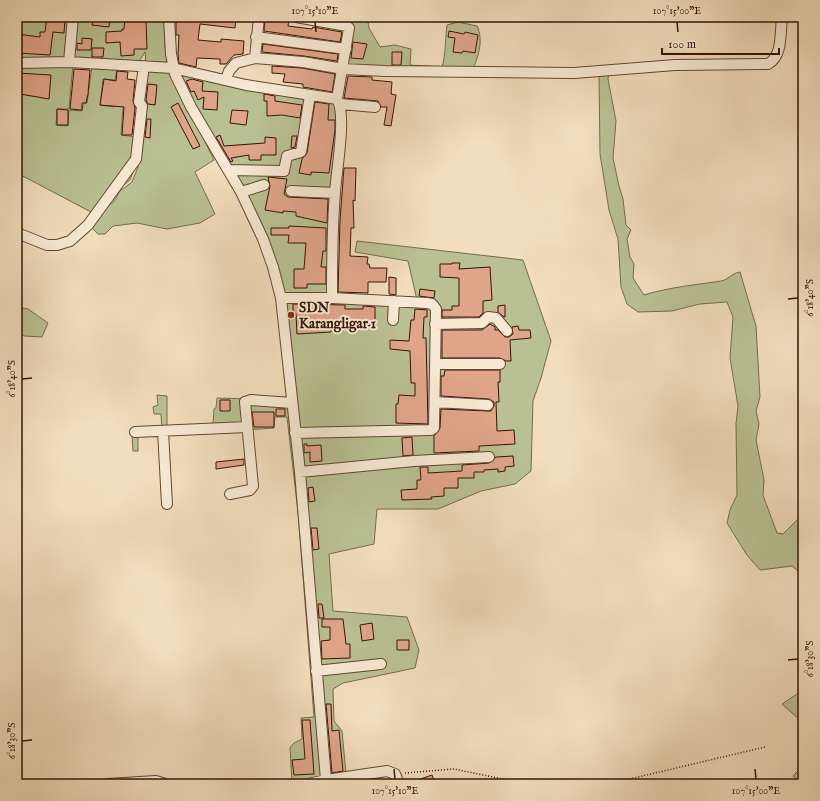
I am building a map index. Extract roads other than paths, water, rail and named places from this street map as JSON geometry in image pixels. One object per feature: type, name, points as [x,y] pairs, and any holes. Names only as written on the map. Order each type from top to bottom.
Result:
[{"type":"street","points":[[69,62],[73,17]]},
{"type":"street","points":[[169,17],[171,54],[168,68],[241,192],[264,239],[281,298],[300,472],[326,780]]},
{"type":"street","points":[[255,58],[259,17]]},
{"type":"street","points":[[296,17],[348,26],[349,30],[338,101],[341,124],[334,193],[332,298]]},
{"type":"street","points":[[226,79],[229,71],[236,63],[255,58],[304,62],[342,69],[574,73],[675,65],[768,64],[776,58],[779,50],[782,17]]},
{"type":"street","points":[[256,37],[346,49]]},
{"type":"street","points":[[17,63],[69,62],[168,68],[226,79],[246,85],[375,107]]},
{"type":"street","points":[[17,232],[47,245],[58,245],[78,235],[101,209],[136,159],[142,106],[139,102],[144,66]]},
{"type":"street","points":[[228,170],[284,171],[287,156],[301,152],[310,95]]},
{"type":"street","points":[[241,192],[264,185]]},
{"type":"street","points":[[291,191],[334,193]]},
{"type":"street","points":[[281,298],[332,298],[394,301],[432,304],[436,309],[435,427],[431,430],[296,433]]},
{"type":"street","points":[[393,320],[394,301]]},
{"type":"street","points":[[435,324],[482,323],[486,318],[494,318],[498,319],[507,331]]},
{"type":"street","points":[[435,364],[500,364]]},
{"type":"street","points":[[230,494],[252,488],[244,404],[247,400],[292,403]]},
{"type":"street","points":[[435,402],[488,405]]},
{"type":"street","points":[[135,432],[247,427]]},
{"type":"street","points":[[163,431],[167,504]]},
{"type":"street","points":[[300,472],[414,461],[489,457]]},
{"type":"street","points":[[316,671],[381,664]]},
{"type":"street","points":[[308,784],[378,771],[386,771],[397,779]]},
{"type":"street","points":[[108,784],[156,781],[166,784]]},
{"type":"place","name":"SDN Karangligar 1","points":[[291,315]]}]
